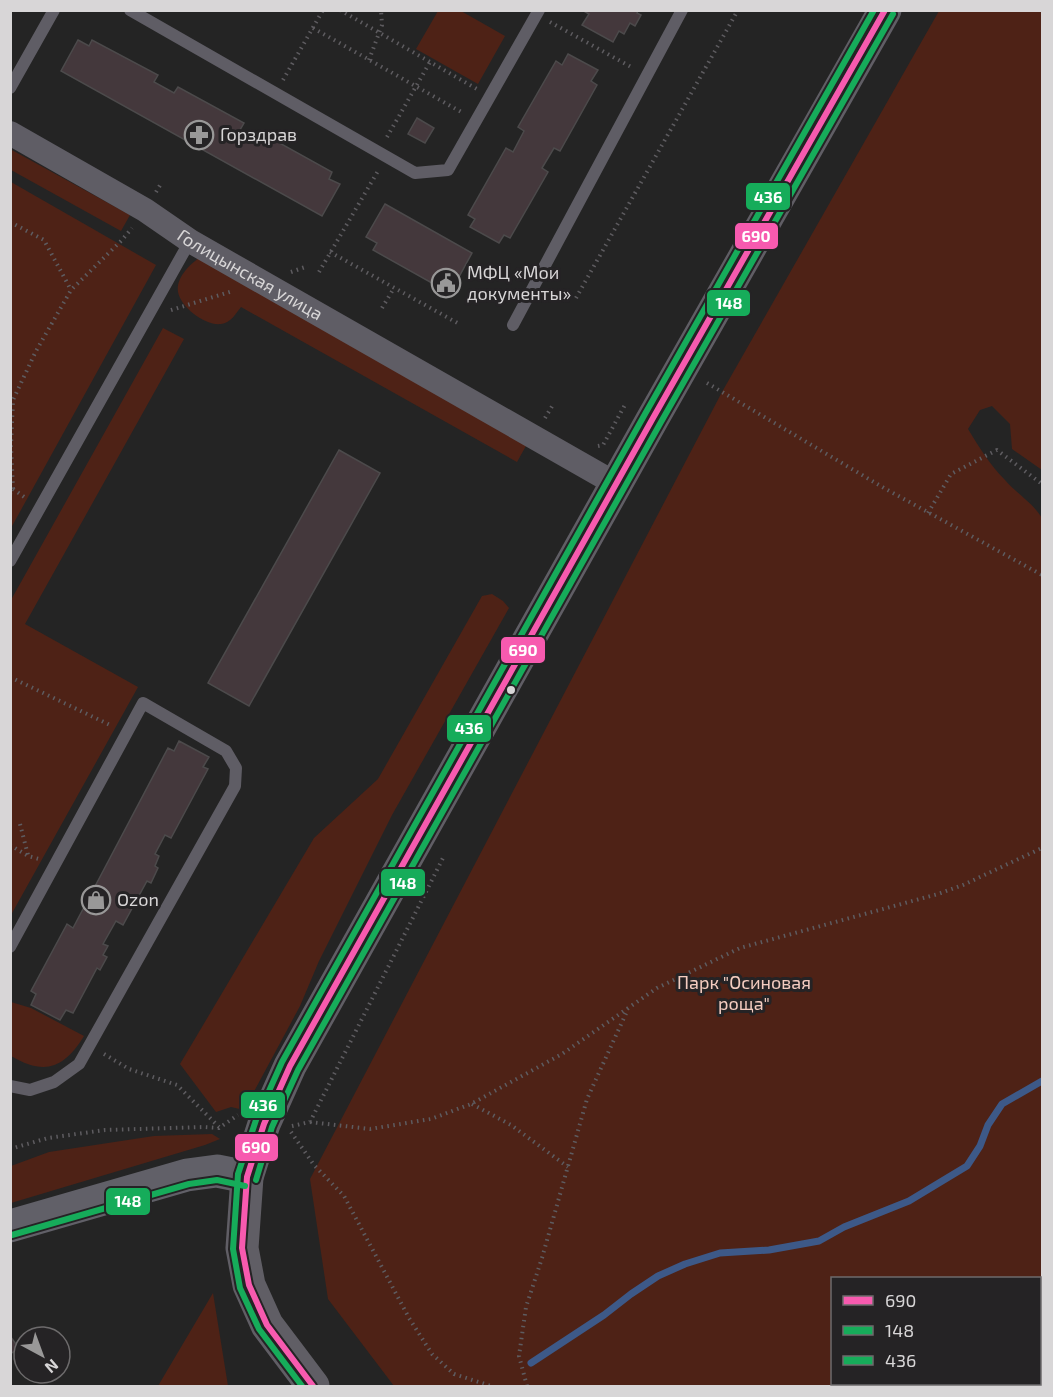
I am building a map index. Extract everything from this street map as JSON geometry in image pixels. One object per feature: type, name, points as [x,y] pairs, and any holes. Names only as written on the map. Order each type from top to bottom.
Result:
[{"type":"main road","points":[[313,1386],[267,1325],[249,1285],[242,1248],[247,1177],[264,1124],[290,1066],[885,10]]},
{"type":"main road","points":[[10,1226],[187,1175],[217,1172],[247,1177]]},
{"type":"street","name":"Голицынская улица","points":[[10,133],[145,210],[190,241],[616,484]]},
{"type":"lane","points":[[10,88],[54,10]]},
{"type":"lane","points":[[130,10],[415,173],[448,170],[538,12]]},
{"type":"lane","points":[[513,325],[682,10]]},
{"type":"lane","points":[[10,561],[190,241]]},
{"type":"lane","points":[[10,947],[143,703],[226,751],[236,768],[235,786],[79,1064],[54,1082],[30,1090],[10,1086]]},
{"type":"path","points":[[275,93],[323,10]]},
{"type":"path","points":[[340,10],[490,97]]},
{"type":"path","points":[[369,60],[382,24],[381,10]]},
{"type":"path","points":[[576,298],[738,10]]},
{"type":"path","points":[[538,12],[647,75]]},
{"type":"path","points":[[313,28],[477,121]]},
{"type":"path","points":[[319,272],[430,63]]},
{"type":"path","points":[[10,494],[13,489],[11,446],[14,400],[36,351],[71,290],[122,240],[145,210],[162,182]]},
{"type":"path","points":[[10,222],[44,240],[71,290]]},
{"type":"path","points":[[330,252],[461,325]]},
{"type":"path","points":[[382,308],[394,288]]},
{"type":"path","points":[[707,383],[928,513],[1042,573]]},
{"type":"path","points":[[544,421],[554,403]]},
{"type":"path","points":[[592,448],[603,445],[626,403]]},
{"type":"path","points":[[928,513],[951,474],[997,450],[1042,484]]},
{"type":"path","points":[[10,677],[118,728]]},
{"type":"path","points":[[20,824],[28,856]]},
{"type":"path","points":[[10,845],[28,856],[45,861]]},
{"type":"path","points":[[492,1386],[453,1374],[432,1354],[409,1318],[344,1197],[314,1165],[288,1127],[310,1122],[370,1129],[430,1119],[471,1104],[562,1054],[657,988],[740,948],[938,894],[963,885],[1042,848]]},
{"type":"path","points":[[310,1122],[443,858]]},
{"type":"path","points":[[527,1386],[519,1356],[526,1307],[587,1099],[628,1009]]},
{"type":"path","points":[[90,1045],[129,1069],[177,1085],[219,1128]]},
{"type":"path","points":[[471,1104],[511,1125],[568,1167]]},
{"type":"path","points":[[10,1149],[48,1138],[105,1130],[204,1126],[219,1128],[236,1115],[248,1117]]},
{"type":"green space","points":[[438,11],[461,11],[505,36],[478,84],[416,49]]},
{"type":"green space","name":"Парк \"Осиновая роща\"","points":[[939,11],[1042,11],[1042,470],[1012,449],[1010,424],[992,406],[980,410],[968,429],[994,468],[1034,507],[1042,518],[1042,1386],[394,1386],[328,1299],[310,1179],[722,392]]},
{"type":"green space","points":[[10,149],[130,215],[121,231],[11,170]]},
{"type":"green space","points":[[11,182],[156,265],[11,528]]},
{"type":"green space","points":[[199,258],[527,444],[517,462],[241,307],[230,320],[221,324],[208,322],[195,315],[180,298],[178,287],[184,272]]},
{"type":"green space","points":[[163,328],[184,339],[25,624],[138,687],[11,915],[11,600]]},
{"type":"green space","points":[[492,594],[509,608],[392,815],[319,961],[300,1006],[244,1110],[231,1107],[216,1112],[180,1064],[314,838],[378,779],[482,596]]},
{"type":"green space","points":[[11,1002],[31,1008],[84,1036],[69,1055],[53,1066],[34,1066],[23,1062],[11,1056]]},
{"type":"green space","points":[[212,1134],[220,1139],[11,1203],[11,1166],[49,1152],[154,1136]]},
{"type":"green space","points":[[213,1293],[228,1386],[158,1386]]},
{"type":"building","points":[[582,10],[638,10],[637,13],[641,15],[635,26],[630,23],[624,34],[619,31],[613,42],[582,25],[589,14]]},
{"type":"building","points":[[78,40],[89,46],[92,40],[158,75],[154,82],[174,93],[178,87],[244,123],[240,130],[263,142],[267,136],[332,172],[329,179],[340,184],[322,216],[61,71]]},
{"type":"building","points":[[568,54],[598,70],[591,81],[597,85],[560,151],[554,148],[542,168],[548,172],[510,238],[504,235],[499,243],[470,227],[475,219],[468,215],[506,148],[513,152],[524,131],[518,127],[556,61],[562,65]]},
{"type":"building","points":[[417,118],[434,128],[425,143],[408,134]]},
{"type":"building","points":[[385,204],[472,253],[454,286],[443,280],[439,287],[373,250],[377,243],[366,237]]},
{"type":"building","points":[[339,450],[380,473],[249,706],[208,683]]},
{"type":"building","points":[[179,741],[209,757],[203,767],[208,769],[171,838],[165,835],[155,854],[159,856],[155,866],[158,868],[151,883],[147,881],[123,925],[116,921],[103,944],[108,946],[103,955],[107,957],[100,970],[97,968],[73,1013],[66,1010],[60,1020],[31,1005],[36,994],[31,991],[67,924],[73,928],[168,748],[174,751]]},
{"type":"building","points":[[10,1336],[12,1353],[10,1354]]},
{"type":"waterway","points":[[531,1363],[658,1276],[685,1264],[720,1253],[769,1250],[819,1241],[844,1227],[909,1201],[967,1166],[980,1146],[988,1125],[1002,1104],[1042,1081]]},
{"type":"transit line","name":"436","points":[[302,1386],[259,1329],[240,1288],[233,1249],[238,1174],[256,1120],[282,1062],[874,10]]},
{"type":"transit line","name":"690","points":[[313,1386],[267,1325],[249,1285],[242,1248],[247,1177],[264,1124],[290,1066],[653,418],[885,10]]},
{"type":"transit line","name":"148","points":[[256,1180],[272,1127],[298,1070],[661,422],[893,14]]},
{"type":"transit line","name":"148","points":[[12,1235],[189,1184],[217,1180],[245,1186]]},
{"type":"place","name":"Горздрав","points":[[199,135]]},
{"type":"place","name":"МФЦ «Мои документы»","points":[[446,283]]},
{"type":"place","name":"Ozon","points":[[96,900]]}]
